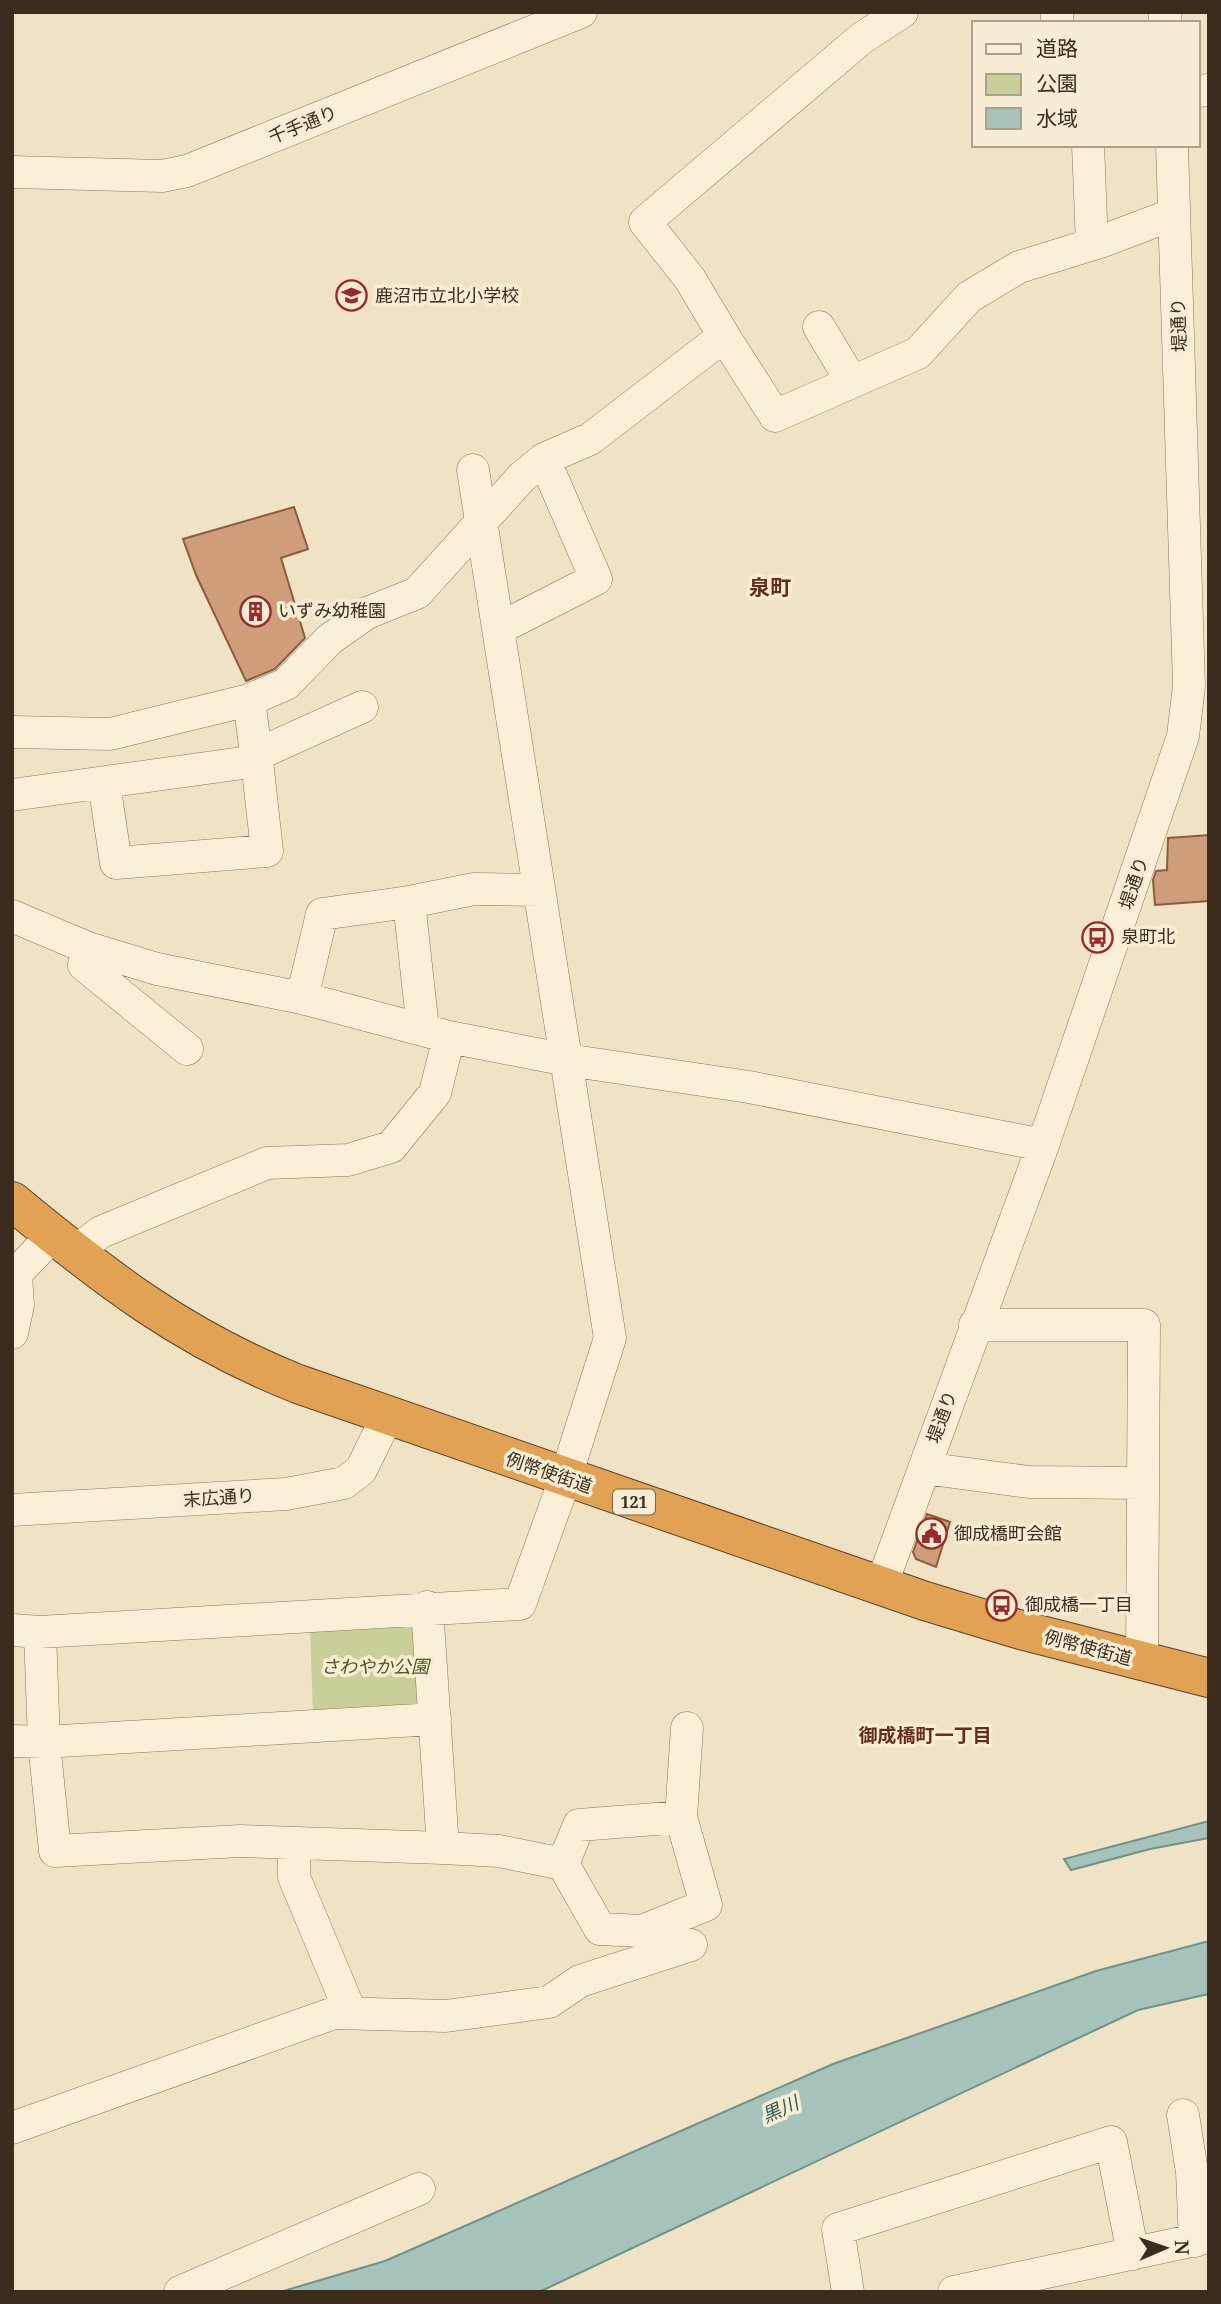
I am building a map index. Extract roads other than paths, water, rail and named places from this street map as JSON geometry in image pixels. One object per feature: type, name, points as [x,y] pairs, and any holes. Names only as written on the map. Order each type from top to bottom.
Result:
[{"type":"highway","name":"例幣使街道","points":[[12,1201],[64,1244],[170,1322],[231,1357],[298,1384],[565,1479],[881,1586],[1021,1630],[1209,1678]]},
{"type":"street","name":"千手通り","points":[[12,172],[162,176],[187,171],[581,12]]},
{"type":"street","points":[[902,12],[862,38],[645,222],[690,279],[775,416],[918,353],[970,297],[1019,267],[1174,214]]},
{"type":"street","points":[[1088,147],[1092,244]]},
{"type":"street","name":"堤通り","points":[[881,1586],[1043,1145],[1183,736],[1189,654],[1171,147]]},
{"type":"street","points":[[819,327],[852,382]]},
{"type":"street","points":[[12,732],[110,734],[249,700],[286,684],[330,639],[367,613],[417,593],[522,477],[544,459],[590,439],[724,336]]},
{"type":"street","points":[[498,629],[596,579],[544,459]]},
{"type":"street","points":[[473,470],[610,1338],[565,1479],[520,1604],[26,1631],[44,1742],[55,1852],[240,1841],[499,1851],[563,1864],[600,1929],[642,1931],[706,1905],[681,1817],[687,1728]]},
{"type":"street","points":[[104,783],[116,863],[267,851],[249,700]]},
{"type":"street","points":[[12,795],[257,758],[362,707]]},
{"type":"street","points":[[302,998],[322,914],[408,902],[474,889],[539,890]]},
{"type":"street","points":[[12,1333],[18,1305],[14,1277],[64,1244],[100,1232],[267,1163],[348,1160],[391,1147],[435,1093],[436,1033],[408,902]]},
{"type":"street","points":[[12,916],[88,947],[157,969],[302,998],[436,1033],[567,1060],[749,1087],[1043,1145]]},
{"type":"street","points":[[88,947],[84,965],[187,1049]]},
{"type":"street","points":[[975,1325],[1144,1325],[1142,1662]]},
{"type":"street","name":"末広通り","points":[[12,1510],[286,1494],[344,1483],[361,1470],[388,1415]]},
{"type":"street","points":[[923,1468],[1029,1482],[1143,1483]]},
{"type":"street","points":[[427,1607],[443,1848]]},
{"type":"street","points":[[12,1741],[44,1742],[435,1719]]},
{"type":"street","points":[[563,1864],[579,1825],[681,1817]]},
{"type":"street","points":[[294,1843],[294,1877],[350,2011]]},
{"type":"street","points":[[12,2128],[334,2013],[350,2011],[446,2016],[549,2002],[580,1981],[691,1945]]},
{"type":"street","points":[[966,2291],[1202,2239],[1183,2115]]},
{"type":"street","points":[[848,2292],[838,2230],[1111,2142],[1133,2254]]},
{"type":"street","points":[[180,2292],[419,2189]]},
{"type":"water","points":[[1209,1821],[1209,1838],[1150,1849],[1071,1870],[1064,1859]]},
{"type":"water","name":"黒川","points":[[1209,1941],[1209,1994],[1138,2010],[539,2292],[280,2292],[385,2261],[833,2064],[1096,1971]]},
{"type":"place","name":"鹿沼市立北小学校","points":[[352,296]]},
{"type":"place","name":"いずみ幼稚園","points":[[255,611]]},
{"type":"place","name":"泉町北","points":[[1098,937]]},
{"type":"place","name":"御成橋町会館","points":[[931,1534]]},
{"type":"place","name":"御成橋一丁目","points":[[1002,1605]]},
{"type":"district","name":"泉町","points":[[770,588]]},
{"type":"district","name":"御成橋町一丁目","points":[[925,1735]]},
{"type":"park label","name":"さわやか公園","points":[[375,1667]]}]
